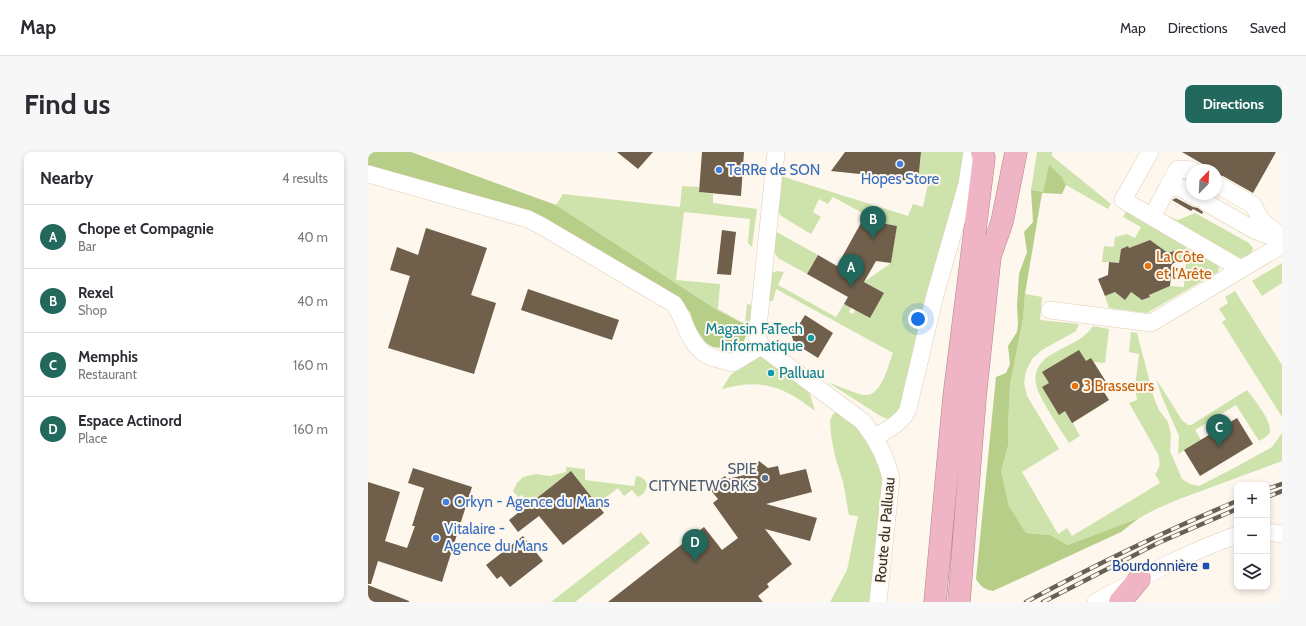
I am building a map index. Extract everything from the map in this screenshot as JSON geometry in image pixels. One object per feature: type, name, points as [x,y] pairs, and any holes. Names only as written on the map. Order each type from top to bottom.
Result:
[{"type":"highway","points":[[935,596],[954,397],[984,158],[982,152]]},
{"type":"highway","points":[[959,602],[975,398],[990,256],[1002,222],[1016,152]]},
{"type":"highway","points":[[1120,602],[1140,578]]},
{"type":"street","points":[[368,174],[528,219],[540,225],[674,304],[680,312],[691,340],[700,350],[711,356],[733,363],[761,346],[757,337],[776,152]]},
{"type":"street","points":[[875,437],[906,416],[935,295],[967,184],[972,152]]},
{"type":"street","points":[[1150,152],[1123,200],[1241,269]]},
{"type":"street","points":[[1152,217],[1178,169],[1186,170]]},
{"type":"street","points":[[1168,187],[1180,188],[1254,230],[1282,239]]},
{"type":"street","points":[[1222,187],[1253,205],[1261,220],[1282,239]]},
{"type":"street","points":[[1050,310],[1151,323],[1282,245]]},
{"type":"street","name":"Route du Palluau","points":[[761,346],[828,401],[862,421],[875,437],[888,466],[891,479],[878,602]]},
{"type":"street","points":[[1270,532],[1282,534]]},
{"type":"street","points":[[1096,602],[1140,578],[1199,549],[1234,536]]},
{"type":"green space","points":[[368,152],[411,152],[556,205],[717,310],[750,327],[743,343],[732,348],[721,348],[713,347],[706,343],[695,328],[690,312],[677,299],[567,234],[389,171],[368,169]]},
{"type":"green space","points":[[921,152],[966,152],[960,191],[944,233],[934,269],[901,412],[891,420],[882,417],[829,383],[862,395],[871,394],[876,391],[884,379],[893,353],[776,289],[773,301],[769,301],[767,297],[768,281],[772,273],[777,271],[784,272],[778,285],[836,317],[844,304],[851,307],[849,312],[853,314],[855,310],[870,318],[884,293],[864,282],[891,263],[897,226],[881,223],[833,197],[828,204],[819,199],[813,212],[821,217],[811,234],[781,216],[776,207],[781,176],[908,216],[913,204],[923,207],[928,184],[918,182]]},
{"type":"green space","points":[[1037,152],[1052,152],[1052,156],[1111,204],[1108,209],[1066,185],[1062,177],[1049,166],[1043,192],[1031,190]]},
{"type":"green space","points":[[1049,165],[1062,177],[1066,185],[1062,194],[1042,193],[1025,294],[1023,319],[1010,385],[1008,446],[1001,471],[1009,506],[1026,533],[1050,535],[1068,545],[1139,518],[1121,532],[993,591],[983,587],[976,579],[996,377],[1006,373],[1010,364],[1008,346],[1017,332],[1019,274],[1027,252],[1024,232],[1033,222],[1031,190],[1043,192]]},
{"type":"green space","points":[[682,186],[699,187],[699,192],[713,194],[713,203],[757,209],[752,247],[748,243],[750,219],[684,212],[676,280],[720,284],[718,309],[745,324],[747,304],[752,305],[750,327],[717,310],[556,205],[563,194],[680,207]]},
{"type":"green space","points":[[1127,210],[1217,263],[1219,268],[1218,272],[1147,313],[1109,308],[1105,296],[1115,292],[1131,292],[1142,300],[1150,297],[1149,295],[1170,286],[1184,287],[1186,260],[1178,259],[1174,251],[1168,253],[1150,240],[1129,248],[1128,246],[1121,249],[1119,263],[1102,262],[1104,246],[1114,247],[1115,237],[1127,234],[1135,238],[1141,227],[1123,217]]},
{"type":"green space","points":[[1195,213],[1249,243],[1253,248],[1251,252],[1239,259],[1167,216],[1178,220]]},
{"type":"green space","points":[[775,231],[818,255],[807,274],[778,258],[773,250]]},
{"type":"green space","points":[[1282,263],[1282,283],[1262,296],[1252,281]]},
{"type":"green space","points":[[1235,291],[1282,365],[1282,417],[1222,322],[1226,319],[1219,309],[1228,303],[1225,297]]},
{"type":"green space","points":[[1025,294],[1042,297],[1040,320],[1079,324],[1076,331],[1042,350],[1032,359],[1026,371],[1024,383],[1027,396],[1059,449],[1022,472],[1058,534],[1067,528],[1072,536],[1160,483],[1155,474],[1160,465],[1158,454],[1129,403],[1137,400],[1135,387],[1139,354],[1129,352],[1131,332],[1137,333],[1154,398],[1159,410],[1168,422],[1171,435],[1170,451],[1182,479],[1190,484],[1199,486],[1272,447],[1282,433],[1282,461],[1177,500],[1139,518],[1068,545],[1050,535],[1026,533],[1009,506],[1001,471],[1008,446],[1010,385],[1023,319]]},
{"type":"green space","points":[[1093,326],[1109,329],[1105,363],[1094,362],[1108,385],[1102,389],[1109,400],[1073,423],[1080,436],[1069,443],[1041,397],[1035,381],[1036,371],[1045,359],[1078,340]]},
{"type":"green space","points":[[748,358],[769,358],[807,384],[815,411],[793,395],[772,386],[749,384],[722,389],[729,377]]},
{"type":"green space","points":[[1156,379],[1182,420],[1188,425],[1191,425],[1247,390],[1269,424],[1269,434],[1259,441],[1236,405],[1195,430],[1201,440],[1178,454],[1179,436]]},
{"type":"green space","points":[[839,410],[854,419],[882,466],[885,493],[873,602],[830,602],[847,570],[858,516],[849,515],[843,482],[835,456],[831,435],[830,420],[833,414]]},
{"type":"green space","points":[[566,467],[585,469],[585,480],[634,486],[636,476],[638,476],[645,481],[647,486],[642,495],[638,497],[632,490],[624,496],[618,488],[597,504],[571,471],[529,504],[522,495],[518,497],[513,491],[517,483],[523,477],[536,474],[550,476],[566,472]]},
{"type":"green space","points":[[641,532],[650,543],[575,602],[551,602]]},
{"type":"building","points":[[617,152],[653,152],[638,169]]},
{"type":"building","name":"TeRRe de SON","points":[[702,152],[744,152],[741,196],[699,192]]},
{"type":"building","points":[[845,152],[921,152],[918,182],[902,180],[898,184],[895,179],[831,171]]},
{"type":"building","points":[[1182,152],[1276,152],[1253,193],[1222,176],[1222,164],[1203,164]]},
{"type":"building","points":[[1176,198],[1198,208],[1203,212],[1202,214],[1193,209],[1191,211],[1172,200]]},
{"type":"building","points":[[866,214],[881,223],[897,226],[891,263],[876,261],[864,282],[884,293],[870,318],[844,304],[848,297],[807,274],[818,255],[837,266]]},
{"type":"building","points":[[426,228],[487,248],[471,295],[496,303],[474,374],[388,348],[410,276],[390,270],[397,247],[418,255]]},
{"type":"building","points":[[722,230],[736,232],[731,275],[717,274]]},
{"type":"building","points":[[1150,240],[1168,253],[1174,251],[1178,261],[1172,264],[1170,286],[1149,295],[1150,297],[1142,300],[1131,292],[1125,300],[1115,292],[1105,296],[1098,279],[1108,275],[1109,262],[1119,263],[1121,249],[1128,246],[1129,248]]},
{"type":"building","points":[[528,289],[619,320],[612,340],[521,310]]},
{"type":"building","name":"Magasin FaTech Informatique","points":[[805,315],[833,333],[818,358],[794,343],[790,330],[797,328]]},
{"type":"building","name":"3 Brasseurs","points":[[1079,350],[1086,361],[1091,358],[1108,385],[1102,389],[1109,400],[1072,423],[1065,411],[1059,415],[1042,387],[1049,383],[1042,372]]},
{"type":"building","points":[[1237,418],[1253,444],[1200,476],[1184,450]]},
{"type":"building","points":[[759,461],[768,468],[778,466],[780,475],[806,469],[812,492],[766,504],[817,518],[810,541],[765,529],[792,564],[767,584],[769,587],[758,596],[763,602],[608,602],[704,527],[722,550],[738,538],[713,503],[718,499],[709,488],[725,476],[727,479],[749,474]]},
{"type":"building","points":[[413,468],[472,487],[442,582],[378,561],[371,584],[368,584],[368,482],[400,492],[385,541],[407,548],[415,526],[412,526],[424,488],[408,483]]},
{"type":"building","points":[[571,471],[604,513],[563,545],[539,516],[518,532],[509,520]]},
{"type":"building","points":[[523,536],[543,561],[510,587],[501,576],[497,579],[486,565]]},
{"type":"building","points":[[368,585],[409,601],[409,602],[368,602]]},
{"type":"railway","points":[[1270,488],[1282,484]]},
{"type":"railway","points":[[1270,496],[1282,491]]},
{"type":"railway","points":[[1026,602],[1130,549],[1234,502]]},
{"type":"railway","points":[[1043,602],[1158,543],[1234,510]]},
{"type":"place","name":"Hopes Store","points":[[900,164]]},
{"type":"place","name":"TeRRe de SON","points":[[719,170]]},
{"type":"place","name":"Rexel","points":[[873,239]]},
{"type":"place","name":"La Côte et l’Arête","points":[[1148,266]]},
{"type":"place","name":"Chope et Compagnie","points":[[851,287]]},
{"type":"place","name":"Magasin FaTech Informatique","points":[[811,338]]},
{"type":"place","name":"Palluau","points":[[771,373]]},
{"type":"place","name":"3 Brasseurs","points":[[1075,386]]},
{"type":"place","name":"Memphis","points":[[1219,447]]},
{"type":"place","name":"SPIE CITYNETWORKS","points":[[765,478]]},
{"type":"place","name":"Orkyn - Agence du Mans","points":[[446,502]]},
{"type":"place","name":"Vitalaire - Agence du Mans","points":[[436,538]]},
{"type":"place","name":"Espace Actinord","points":[[695,562]]},
{"type":"place","name":"Bourdonnière","points":[[1206,566]]}]
